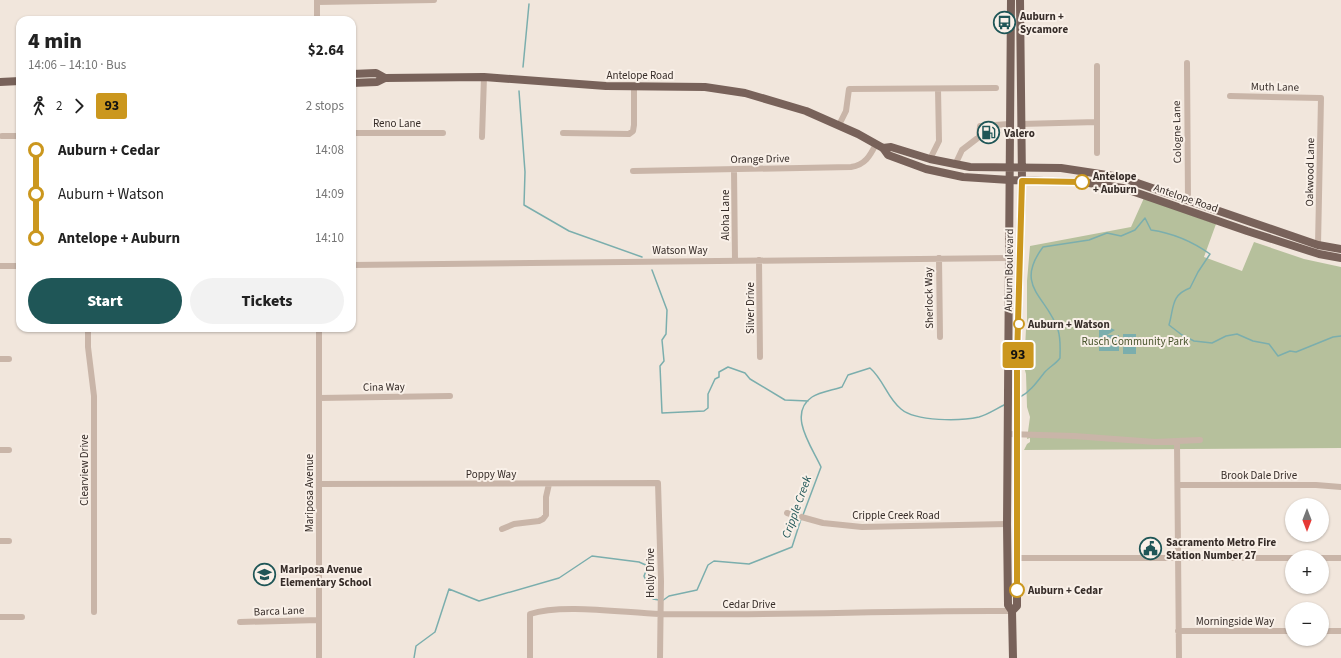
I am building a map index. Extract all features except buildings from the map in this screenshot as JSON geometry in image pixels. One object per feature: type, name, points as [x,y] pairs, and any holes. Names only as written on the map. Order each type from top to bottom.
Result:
[{"type":"main road","name":"Auburn Boulevard","points":[[1011,0],[1007,524],[1008,605],[1012,611],[1013,658]]},
{"type":"main road","name":"Auburn Boulevard","points":[[1012,611],[1017,606],[1018,558],[1017,390],[1022,181],[1020,0]]},
{"type":"main road","name":"Antelope Road","points":[[356,74],[376,74],[385,78],[484,77],[606,86],[705,87],[745,92],[788,104],[839,125],[879,146],[888,155],[950,175],[1022,181],[1082,182],[1122,188],[1247,231],[1319,254],[1341,258]]},
{"type":"main road","name":"Antelope Road","points":[[356,83],[377,82],[385,78]]},
{"type":"main road","points":[[0,82],[16,81]]},
{"type":"main road","name":"Antelope Road","points":[[879,146],[891,147],[930,159],[970,167],[1010,169],[1061,168],[1102,173],[1136,181],[1318,245],[1341,249]]},
{"type":"street","points":[[317,16],[317,1],[434,0]]},
{"type":"street","name":"Cologne Lane","points":[[1187,63],[1188,200]]},
{"type":"street","points":[[1097,66],[1097,153]]},
{"type":"street","points":[[482,137],[484,77]]},
{"type":"street","points":[[563,133],[629,134],[633,131],[634,126],[634,86]]},
{"type":"street","points":[[839,125],[846,111],[848,89],[996,88]]},
{"type":"street","points":[[930,159],[939,141],[938,89]]},
{"type":"street","name":"Muth Lane","points":[[1230,96],[1321,98]]},
{"type":"street","name":"Oakwood Lane","points":[[1318,245],[1321,98]]},
{"type":"street","points":[[1021,124],[1097,122]]},
{"type":"street","points":[[955,165],[962,150],[979,137],[980,126],[1010,124]]},
{"type":"street","name":"Reno Lane","points":[[356,133],[443,132]]},
{"type":"street","points":[[2,136],[16,136]]},
{"type":"street","name":"Orange Drive","points":[[633,171],[734,170],[857,166],[867,160],[879,146]]},
{"type":"street","name":"Aloha Lane","points":[[734,170],[735,260]]},
{"type":"street","name":"Sherlock Way","points":[[938,258],[940,337]]},
{"type":"street","name":"Watson Way","points":[[356,265],[1009,258]]},
{"type":"street","name":"Silver Drive","points":[[759,260],[760,357]]},
{"type":"street","points":[[0,266],[16,266]]},
{"type":"street","name":"Clearview Drive","points":[[88,332],[88,347],[94,396],[94,612]]},
{"type":"street","name":"Mariposa Avenue","points":[[319,332],[319,658]]},
{"type":"street","points":[[0,359],[9,359]]},
{"type":"street","name":"Cina Way","points":[[319,398],[450,396]]},
{"type":"street","points":[[1007,434],[1177,442],[1200,440]]},
{"type":"street","points":[[1177,442],[1178,658]]},
{"type":"street","points":[[0,450],[9,450]]},
{"type":"street","name":"Poppy Way","points":[[319,484],[549,484],[643,482],[658,483],[659,487]]},
{"type":"street","points":[[502,529],[514,524],[539,521],[543,519],[546,515],[546,497],[549,484]]},
{"type":"street","name":"Brook Dale Drive","points":[[1178,485],[1316,485],[1341,487]]},
{"type":"street","name":"Holly Drive","points":[[659,487],[661,592],[660,658]]},
{"type":"street","name":"Cripple Creek Road","points":[[787,513],[809,519],[862,527],[1007,524]]},
{"type":"street","points":[[0,541],[9,541]]},
{"type":"street","points":[[1018,558],[1285,558]]},
{"type":"street","points":[[1329,558],[1341,558]]},
{"type":"street","name":"Cedar Drive","points":[[530,658],[530,614],[541,611],[568,610],[660,614],[1012,611]]},
{"type":"street","points":[[0,617],[22,617]]},
{"type":"street","name":"Barca Lane","points":[[240,622],[319,620]]},
{"type":"street","name":"Morningside Way","points":[[1178,631],[1285,631]]},
{"type":"street","points":[[1329,631],[1341,631]]},
{"type":"green space","name":"Rusch Community Park","points":[[1144,198],[1216,224],[1204,257],[1242,271],[1254,242],[1304,259],[1341,267],[1341,448],[1024,450],[1030,442],[1030,438],[1027,439],[1030,417],[1027,407],[1026,374],[1024,367],[1027,327],[1027,281],[1030,246],[1131,227]]},
{"type":"water","points":[[1099,325],[1115,330],[1107,335],[1119,335],[1119,351],[1099,351]]},
{"type":"water","points":[[1123,334],[1136,334],[1136,354],[1123,354]]},
{"type":"waterway","points":[[523,67],[529,4]]},
{"type":"waterway","points":[[519,91],[525,172],[524,205],[569,231],[642,257]]},
{"type":"waterway","name":"Cripple Creek","points":[[1020,397],[1030,390],[1046,371],[1060,358],[1060,340],[1058,330],[1032,282],[1031,272],[1043,247],[1089,240],[1107,233],[1121,236],[1135,230],[1145,218],[1151,230],[1167,233],[1182,239],[1210,254],[1198,272],[1190,288],[1179,294],[1174,302],[1169,325],[1182,335],[1194,341],[1212,343],[1226,336],[1237,334],[1253,341],[1269,344],[1278,356],[1290,351],[1296,352],[1333,337],[1341,336]]},
{"type":"waterway","points":[[652,270],[667,310],[666,334],[662,340],[664,361],[660,366],[662,413],[704,411],[708,408],[708,394],[715,379],[719,377],[719,372],[728,367],[745,373],[750,379],[785,400],[808,401]]},
{"type":"waterway","name":"Cripple Creek","points":[[803,515],[821,467],[804,431],[801,421],[802,412],[805,404],[815,395],[842,387],[848,375],[870,368],[879,378],[896,405],[908,413],[917,416],[950,420],[979,417],[1004,405]]},
{"type":"waterway","name":"Cripple Creek","points":[[662,601],[669,596],[697,590],[708,565],[714,561],[749,564],[792,547],[801,519]]},
{"type":"waterway","name":"Cripple Creek","points":[[414,658],[416,646],[435,632],[449,589],[479,601],[559,578],[592,556],[639,562],[648,566],[644,576],[653,599],[659,600]]},
{"type":"bus line","name":"93","points":[[1017,590],[1017,358],[1021,263],[1022,181],[1048,180],[1082,182]]},
{"type":"place","name":"Auburn + Sycamore","points":[[1004,22]]},
{"type":"place","name":"Valero","points":[[988,133]]},
{"type":"place","name":"Antelope + Auburn","points":[[1082,182]]},
{"type":"place","name":"Auburn + Watson","points":[[1019,324]]},
{"type":"place","name":"Sacramento Metro Fire Station Number 27","points":[[1150,548]]},
{"type":"place","name":"Mariposa Avenue Elementary School","points":[[264,575]]},
{"type":"place","name":"Auburn + Cedar","points":[[1017,590]]}]
